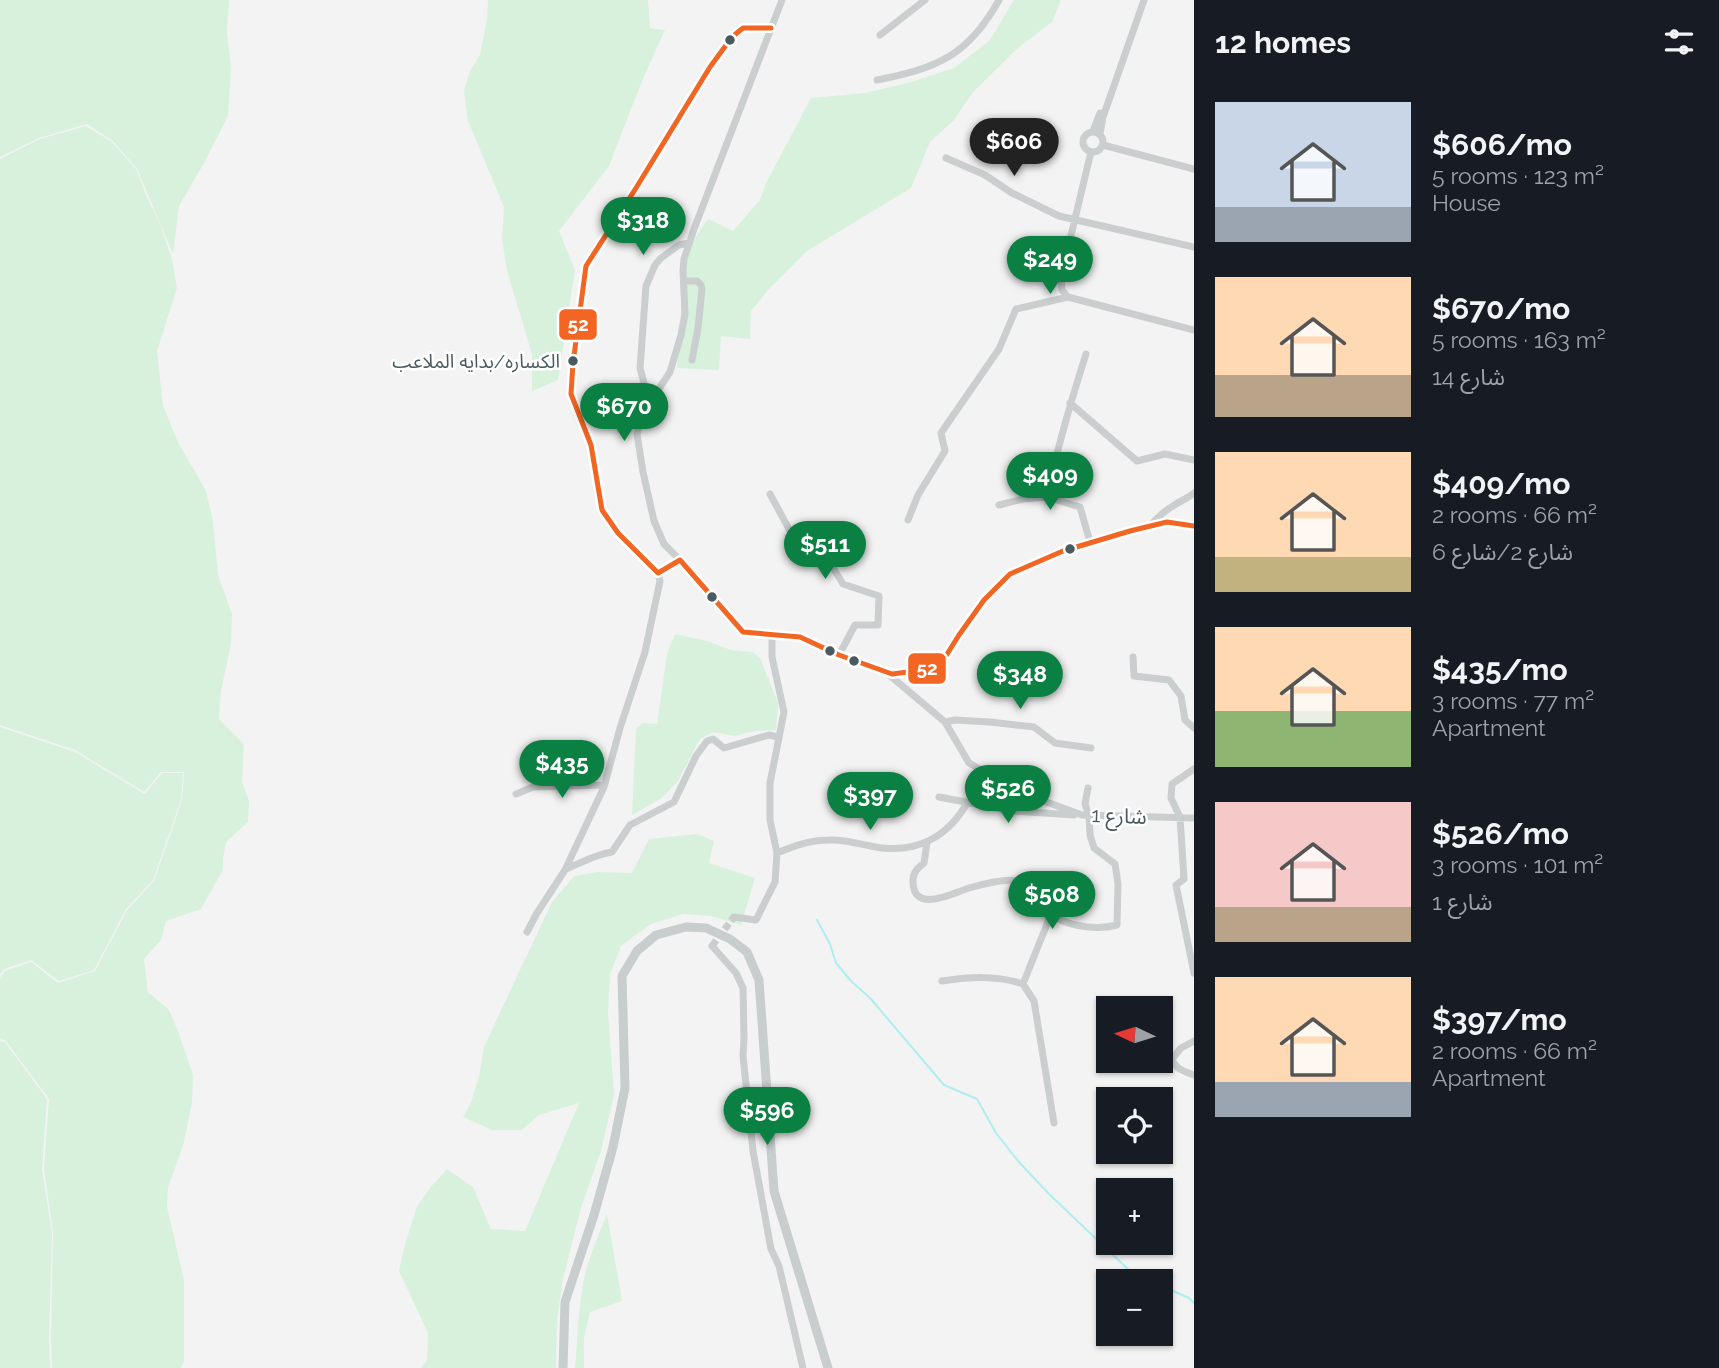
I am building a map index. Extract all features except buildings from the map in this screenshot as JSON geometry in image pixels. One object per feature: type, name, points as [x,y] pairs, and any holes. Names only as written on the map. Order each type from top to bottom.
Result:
[{"type":"main road","points":[[564,1368],[565,1302],[613,1147],[625,1088],[622,976],[637,951],[656,935],[686,927],[706,928],[730,939],[747,951],[759,980],[774,1191],[828,1368]]},
{"type":"street","points":[[645,410],[670,372],[685,314],[684,259],[782,0]]},
{"type":"street","points":[[880,35],[925,0]]},
{"type":"street","points":[[877,80],[920,69],[956,53],[982,28],[999,0]]},
{"type":"street","points":[[1096,132],[1142,0]]},
{"type":"street","points":[[527,932],[565,870],[604,785],[645,652],[660,581],[658,573],[618,533],[602,510],[591,445],[571,394],[586,266],[710,67],[732,37],[743,28],[771,27]]},
{"type":"street","points":[[1091,152],[1100,150],[1103,145],[1104,139],[1096,132]]},
{"type":"street","points":[[1091,152],[1084,146],[1083,140],[1086,134],[1096,132]]},
{"type":"street","points":[[1103,145],[1194,169]]},
{"type":"street","points":[[1068,297],[1062,290],[1061,277],[1091,152]]},
{"type":"street","points":[[946,158],[985,175],[1012,193],[1059,216],[1194,247]]},
{"type":"street","points":[[689,243],[679,245],[661,258],[646,286],[640,368],[648,398],[637,435],[654,521],[664,544],[743,632],[800,637],[839,655],[892,674],[924,670],[944,659],[984,600],[1010,574],[1090,542],[1167,522],[1194,526]]},
{"type":"street","points":[[684,281],[697,282],[702,289],[692,359]]},
{"type":"street","points":[[908,520],[918,495],[946,452],[941,433],[999,349],[1016,309],[1068,297],[1194,330]]},
{"type":"street","points":[[1047,497],[1070,403],[1086,354]]},
{"type":"street","points":[[1070,403],[1137,461],[1165,454],[1194,460]]},
{"type":"street","points":[[1149,527],[1175,504],[1194,493]]},
{"type":"street","points":[[770,494],[810,563],[829,561],[844,584],[879,596],[878,625],[855,625],[839,655]]},
{"type":"street","points":[[999,505],[1047,497],[1080,507],[1090,542]]},
{"type":"street","points":[[658,573],[680,560]]},
{"type":"street","points":[[734,917],[756,920],[775,882],[776,853],[770,820],[770,783],[784,712],[772,657],[772,634]]},
{"type":"street","points":[[1133,657],[1134,676],[1169,680],[1181,696],[1185,720],[1194,728]]},
{"type":"street","name":"شارع 1","points":[[887,672],[944,722],[968,763],[1000,781],[1041,800],[1086,816],[1194,818]]},
{"type":"street","points":[[944,722],[955,720],[1034,727],[1055,743],[1091,748]]},
{"type":"street","points":[[565,870],[600,853],[612,852],[630,825],[674,802],[696,756],[707,741],[713,739],[724,748],[769,735],[778,737]]},
{"type":"street","points":[[1194,769],[1172,784],[1171,798],[1180,817],[1184,878],[1176,885],[1194,973]]},
{"type":"street","points":[[516,794],[533,787],[604,785]]},
{"type":"street","points":[[927,843],[924,863],[915,870],[913,880],[915,891],[920,897],[930,900],[950,896],[968,888],[1014,880],[1034,890],[1051,914],[1073,925],[1106,928],[1117,925],[1118,884],[1115,864],[1094,848],[1086,816],[1088,788]]},
{"type":"street","points":[[939,797],[1013,811],[1086,816]]},
{"type":"street","points":[[776,853],[804,842],[831,840],[884,849],[908,848],[927,843],[958,820],[967,803]]},
{"type":"street","points":[[1023,984],[1051,914]]},
{"type":"street","points":[[712,946],[736,972],[743,988],[743,1056],[753,1151],[771,1249],[779,1266],[803,1368]]},
{"type":"street","points":[[942,981],[971,977],[1009,979],[1023,984],[1034,1000],[1054,1123]]},
{"type":"street","points":[[1194,1041],[1181,1048],[1172,1059],[1179,1069],[1194,1075]]},
{"type":"green space","points":[[0,0],[229,0],[227,32],[231,68],[228,116],[179,206],[173,254],[137,169],[113,141],[87,124],[39,138],[0,157]]},
{"type":"green space","points":[[488,0],[648,0],[650,28],[665,30],[609,166],[559,231],[575,270],[558,380],[532,391],[532,354],[507,271],[502,239],[504,207],[468,121],[464,90],[470,71],[480,55]]},
{"type":"green space","points":[[1014,0],[1061,0],[1052,22],[1018,48],[973,92],[954,120],[930,142],[911,188],[807,251],[751,311],[750,339],[721,336],[719,370],[677,368],[682,257],[708,219],[733,231],[760,200],[766,183],[811,98],[865,93],[954,68],[989,41]]},
{"type":"green space","points":[[86,126],[112,142],[136,169],[172,259],[177,288],[157,351],[163,406],[178,442],[206,491],[213,522],[218,575],[232,614],[231,644],[221,691],[219,719],[244,744],[242,781],[249,801],[248,822],[226,842],[223,870],[201,909],[166,921],[161,940],[144,959],[148,992],[169,1010],[193,1075],[192,1103],[183,1146],[168,1187],[167,1207],[184,1280],[184,1362],[181,1368],[52,1368],[53,1233],[44,1169],[49,1099],[6,1041],[0,1039],[0,978],[5,971],[31,962],[58,983],[95,971],[127,910],[154,881],[182,800],[184,772],[161,772],[144,792],[75,750],[0,725],[0,159],[40,139]]},
{"type":"green space","points":[[675,634],[731,650],[752,652],[760,658],[778,703],[776,730],[734,736],[713,732],[700,739],[678,781],[662,798],[632,815],[636,729],[642,723],[657,724],[667,654]]},
{"type":"green space","points":[[0,727],[75,752],[145,794],[162,773],[183,773],[181,800],[153,880],[126,909],[94,970],[59,981],[31,960],[4,969],[0,974]]},
{"type":"green space","points":[[697,834],[714,841],[709,863],[755,878],[741,925],[711,916],[683,914],[651,924],[621,946],[610,974],[608,1012],[614,1095],[601,1151],[581,1208],[563,1279],[557,1320],[556,1368],[421,1368],[427,1360],[428,1333],[399,1271],[417,1207],[447,1169],[473,1187],[491,1229],[525,1231],[579,1103],[539,1115],[522,1130],[492,1130],[463,1117],[479,1077],[484,1047],[552,902],[574,876],[598,872],[632,873],[649,839]]},
{"type":"green space","points":[[0,1041],[5,1042],[47,1099],[42,1169],[52,1233],[50,1368],[0,1368]]},
{"type":"green space","points":[[607,1214],[622,1301],[590,1312],[584,1338],[584,1368],[575,1368],[583,1282]]},
{"type":"waterway","points":[[817,920],[830,944],[836,963],[851,981],[870,998],[944,1085],[977,1099],[996,1133],[1018,1161],[1128,1269]]},
{"type":"waterway","points":[[1173,1291],[1194,1303]]},
{"type":"tunnel","points":[[712,946],[734,917]]},
{"type":"transit line","name":"52","points":[[771,28],[743,28],[732,37],[710,67],[586,266],[571,394],[591,445],[602,510],[618,533],[658,573],[680,560],[743,632],[800,637],[839,655],[892,674],[924,670],[944,659],[984,600],[1010,574],[1063,551],[1130,531],[1167,522],[1194,526]]},
{"type":"place","name":"الكساره/بدايه الملاعب","points":[[573,361]]}]
